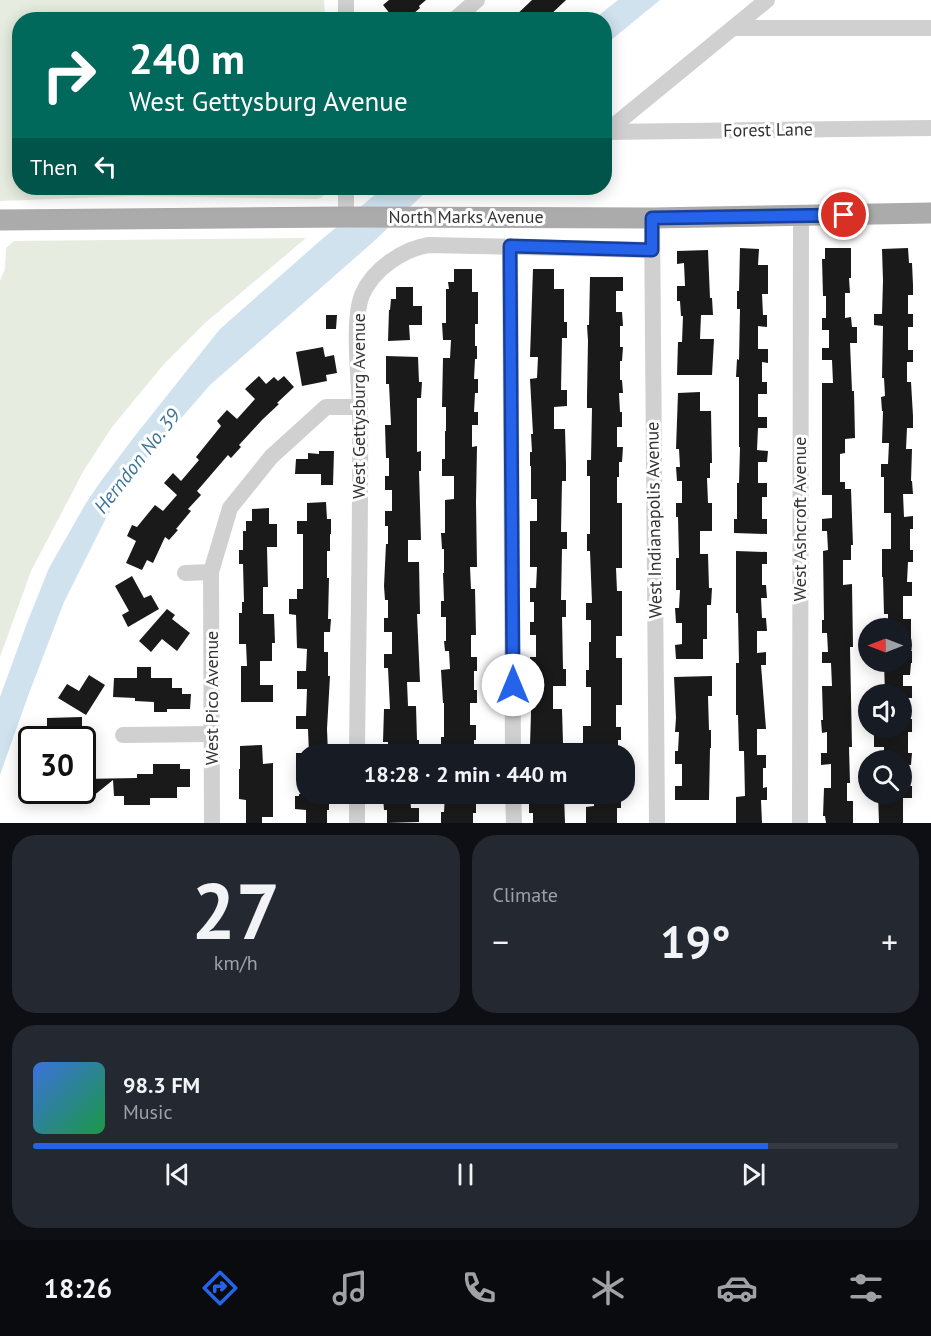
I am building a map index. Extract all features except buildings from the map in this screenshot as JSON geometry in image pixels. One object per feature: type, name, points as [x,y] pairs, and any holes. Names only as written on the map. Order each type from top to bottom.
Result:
[{"type":"main road","name":"North Marks Avenue","points":[[0,220],[346,217],[652,218],[931,213]]},
{"type":"street","points":[[463,12],[477,0]]},
{"type":"street","points":[[733,28],[767,0]]},
{"type":"street","points":[[733,28],[931,28]]},
{"type":"street","name":"Forest Lane","points":[[612,127],[733,28]]},
{"type":"street","name":"Forest Lane","points":[[612,132],[931,129]]},
{"type":"street","points":[[346,195],[346,217]]},
{"type":"street","name":"West Ashcroft Avenue","points":[[800,823],[801,216]]},
{"type":"street","name":"West Indianapolis Avenue","points":[[652,218],[657,823]]},
{"type":"street","name":"West Gettysburg Avenue","points":[[357,744],[360,407],[358,313],[365,289],[378,273],[402,254],[417,247],[429,245],[652,250]]},
{"type":"street","points":[[510,246],[513,744]]},
{"type":"street","name":"West Pico Avenue","points":[[212,823],[211,572],[230,508],[272,457],[326,407],[360,407]]},
{"type":"street","points":[[185,573],[211,572]]},
{"type":"street","points":[[123,735],[212,734]]},
{"type":"street","points":[[357,804],[357,823]]},
{"type":"street","points":[[513,804],[513,823]]},
{"type":"shaded area","points":[[0,0],[324,0],[325,12],[12,12],[12,195],[323,195],[321,198],[132,196],[0,201]]},
{"type":"shaded area","points":[[306,238],[205,323],[164,364],[112,427],[84,470],[31,571],[0,657],[0,281],[5,269],[6,248],[14,241]]},
{"type":"water","points":[[618,0],[660,0],[612,39],[612,12],[603,12]]},
{"type":"water","name":"Herndon No. 39","points":[[375,195],[423,195],[372,243],[210,385],[136,470],[106,518],[64,602],[0,775],[0,697],[49,568],[86,503],[134,437],[220,329]]},
{"type":"route","points":[[513,685],[510,246],[652,250],[652,218],[844,215]]}]
